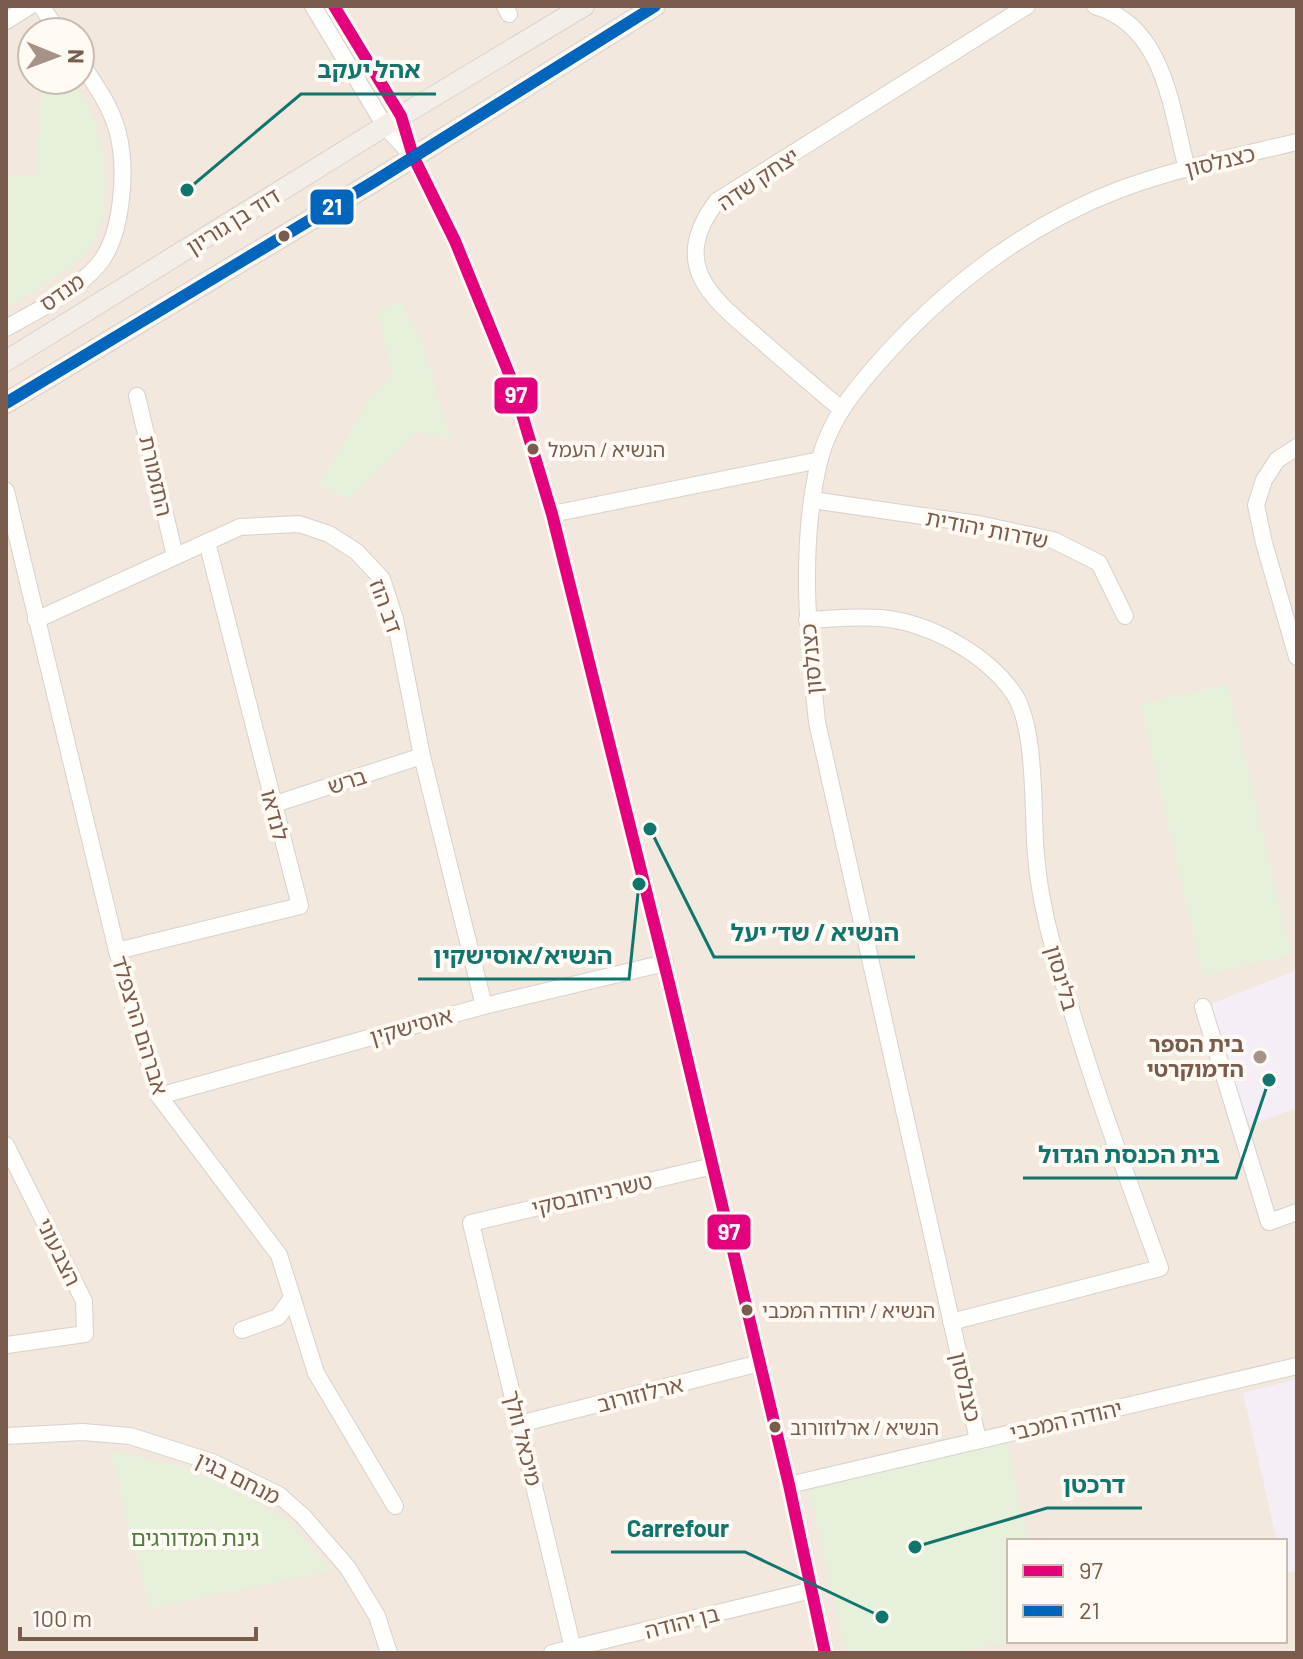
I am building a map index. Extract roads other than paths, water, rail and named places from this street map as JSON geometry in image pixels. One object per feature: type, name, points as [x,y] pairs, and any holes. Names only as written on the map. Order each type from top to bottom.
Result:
[{"type":"main road","name":"דוד בן גוריון","points":[[6,361],[584,6]]},
{"type":"main road","name":"דוד בן גוריון","points":[[9,404],[655,6]]},
{"type":"street","points":[[6,21],[30,6]]},
{"type":"street","points":[[313,6],[393,121]]},
{"type":"street","points":[[334,6],[455,241],[512,381],[552,514],[665,963],[789,1485],[825,1653]]},
{"type":"street","name":"יצחק שדה","points":[[840,408],[713,300],[697,268],[696,247],[700,229],[717,201],[1027,6]]},
{"type":"street","points":[[1095,6],[1125,21],[1158,59],[1187,169]]},
{"type":"street","name":"מנדס","points":[[6,328],[81,282],[100,263],[110,246],[121,193],[118,134],[96,85]]},
{"type":"street","name":"כצנלסון","points":[[978,1440],[817,722],[807,620],[812,500],[820,460],[840,408],[915,323],[980,268],[1049,222],[1121,189],[1297,142]]},
{"type":"street","name":"התזמורת","points":[[137,396],[175,556]]},
{"type":"street","points":[[1297,447],[1277,460],[1264,480],[1256,505],[1297,657]]},
{"type":"street","points":[[552,514],[820,460]]},
{"type":"street","name":"אברהם הרצפלד","points":[[6,491],[117,951],[159,1096],[279,1255],[316,1373],[395,1506]]},
{"type":"street","name":"שדרות יהודית","points":[[812,500],[978,524],[1053,540],[1099,563],[1125,616]]},
{"type":"street","name":"דב הוז","points":[[36,620],[240,527],[299,524],[329,534],[357,552],[382,579],[395,619],[422,756],[484,1006]]},
{"type":"street","name":"לנדאו","points":[[117,951],[300,906],[207,542]]},
{"type":"street","name":"בלינסון","points":[[807,620],[881,618],[930,632],[966,647],[995,672],[1015,696],[1030,748],[1042,907],[1091,1076],[1160,1268],[951,1322]]},
{"type":"street","name":"ברש","points":[[272,805],[422,756]]},
{"type":"street","name":"אוסישקין","points":[[159,1096],[484,1006],[665,963]]},
{"type":"street","points":[[1203,1007],[1269,1222],[1297,1212]]},
{"type":"street","name":"הצבעוני","points":[[6,1145],[84,1301],[85,1334],[7,1345]]},
{"type":"street","name":"טשרניחובסקי","points":[[471,1223],[713,1166]]},
{"type":"street","name":"מיכאל וולך","points":[[471,1223],[574,1650]]},
{"type":"street","points":[[242,1330],[278,1317],[292,1298]]},
{"type":"street","name":"ארלוזורוב","points":[[519,1424],[760,1363]]},
{"type":"street","name":"יהודה המכבי","points":[[789,1485],[1297,1366]]},
{"type":"street","name":"מנחם בגין","points":[[6,1436],[83,1432],[130,1436],[212,1462],[279,1495],[303,1516],[348,1568],[377,1616],[389,1653]]},
{"type":"street","name":"בן יהודה","points":[[552,1653],[812,1590]]},
{"type":"place","name":"אהל יעקב","points":[[187,190]]},
{"type":"place","name":"הנשיא / העמל","points":[[533,449]]},
{"type":"place","name":"הנשיא / שד׳ יעל","points":[[650,829]]},
{"type":"place","name":"הנשיא/אוסישקין","points":[[639,884]]},
{"type":"place","name":"בית הספר הדמוקרטי","points":[[1260,1057]]},
{"type":"place","name":"בית הכנסת הגדול","points":[[1269,1080]]},
{"type":"place","name":"הנשיא / יהודה המכבי","points":[[747,1310]]},
{"type":"place","name":"הנשיא / ארלוזורוב","points":[[775,1427]]},
{"type":"place","name":"דרכטן","points":[[915,1547]]},
{"type":"place","name":"Carrefour","points":[[882,1617]]},
{"type":"park label","name":"גינת המדורגים","points":[[195,1538]]}]
